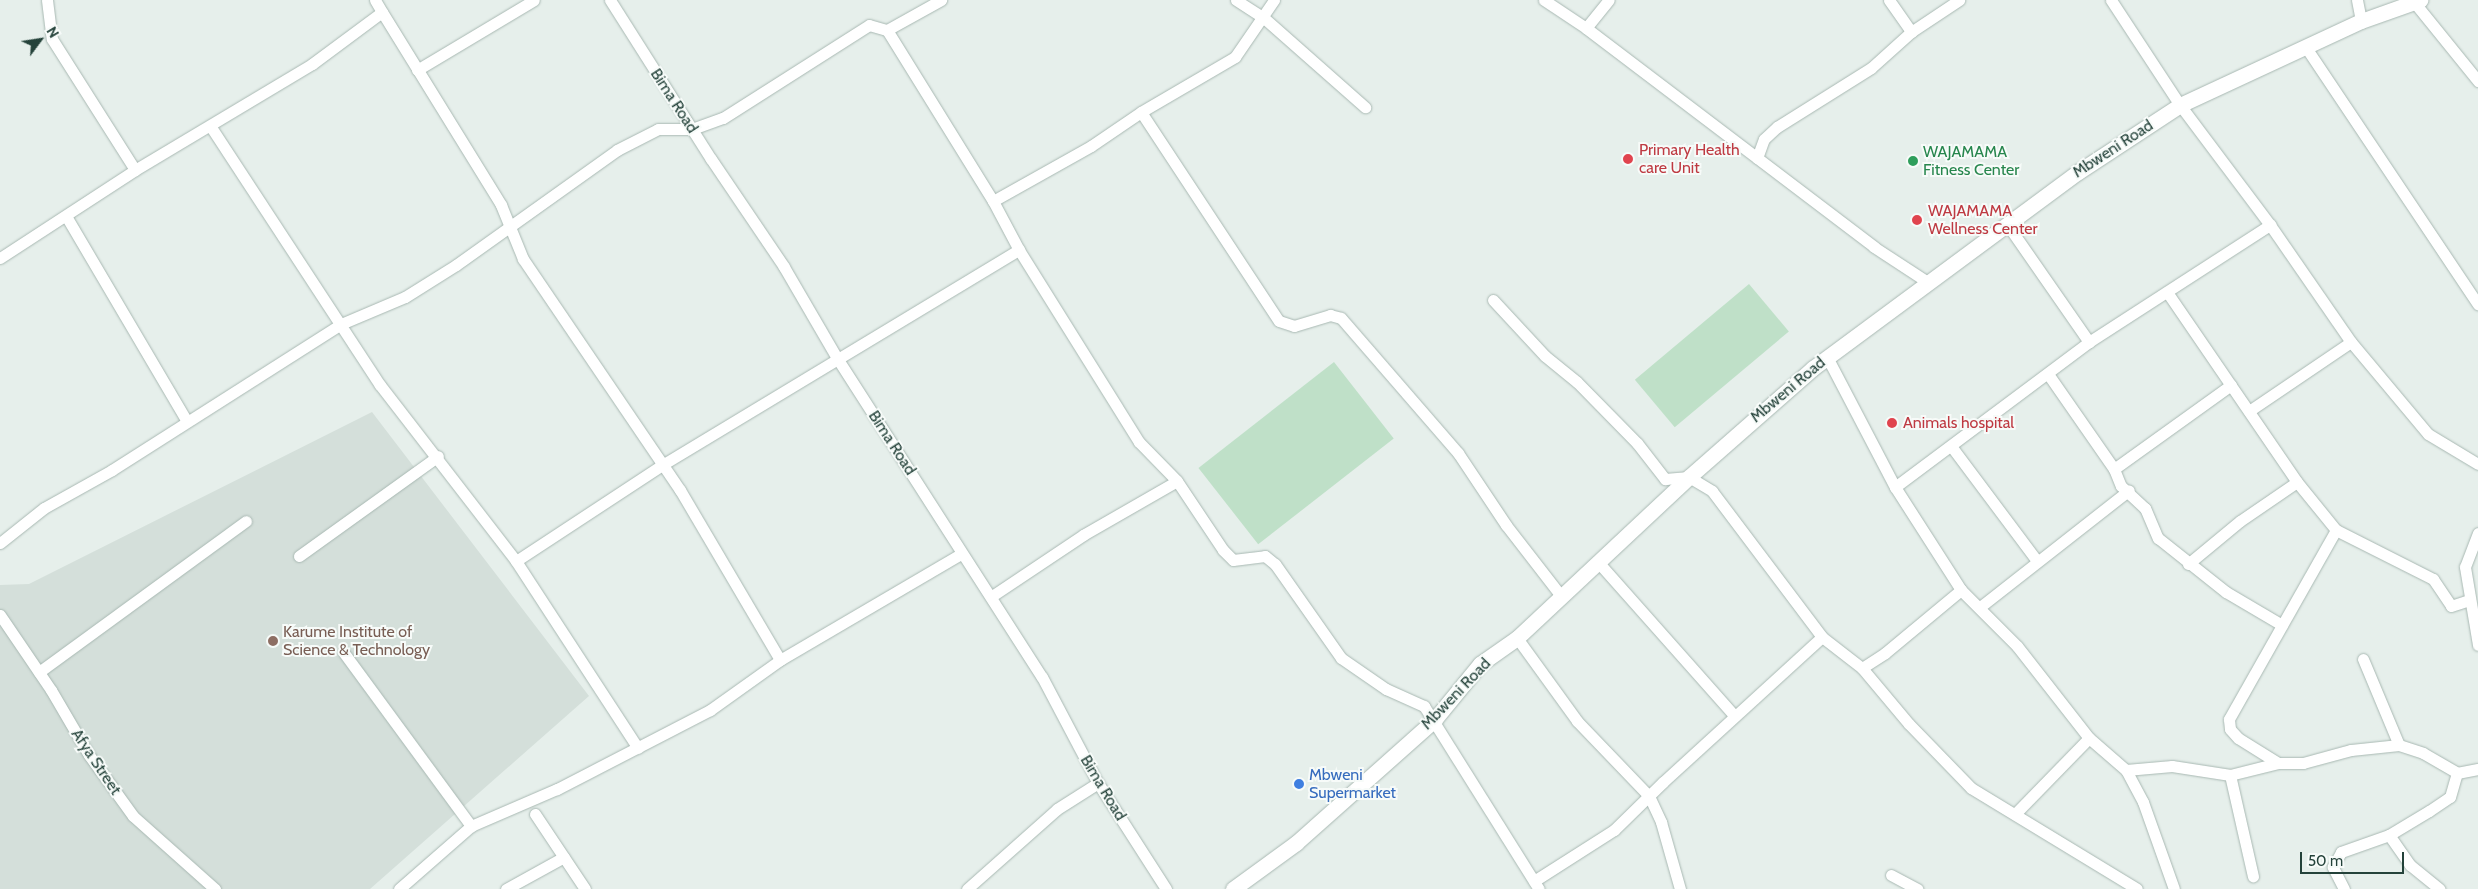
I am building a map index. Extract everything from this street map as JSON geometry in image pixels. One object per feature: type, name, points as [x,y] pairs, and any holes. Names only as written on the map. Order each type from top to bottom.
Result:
[{"type":"street","points":[[47,0],[52,39],[100,120],[135,170]]},
{"type":"street","points":[[375,0],[489,184],[511,228],[523,259],[541,287],[589,352],[720,554],[780,660]]},
{"type":"street","points":[[417,70],[534,0]]},
{"type":"street","name":"Bima Road","points":[[610,0],[692,129],[784,267],[838,358],[961,554],[992,596],[1042,677],[1098,783],[1166,889]]},
{"type":"street","points":[[887,30],[942,0]]},
{"type":"street","points":[[1236,0],[1264,18],[1365,107]]},
{"type":"street","points":[[993,201],[1090,146],[1184,84],[1224,66],[1235,56],[1264,18],[1274,0]]},
{"type":"street","points":[[1544,0],[1586,28],[1874,247],[1929,283]]},
{"type":"street","points":[[1586,28],[1610,0]]},
{"type":"street","points":[[1888,0],[1911,32]]},
{"type":"street","points":[[1757,158],[1764,139],[1777,127],[1871,68],[1911,32],[1959,0]]},
{"type":"street","points":[[2111,0],[2180,105],[2270,226],[2351,342],[2428,434],[2478,464]]},
{"type":"street","points":[[2357,0],[2362,21]]},
{"type":"street","points":[[2417,1],[2478,81]]},
{"type":"street","name":"Mbweni Road","points":[[1233,889],[1296,843],[1435,719],[1480,664],[1517,638],[1770,403],[1827,358],[2078,172],[2180,105],[2305,46],[2362,21],[2417,1]]},
{"type":"street","points":[[0,258],[135,170],[211,127],[312,64],[382,12]]},
{"type":"street","points":[[0,542],[44,508],[112,470],[186,420],[341,324],[404,297],[511,228],[616,150],[658,129],[692,129],[723,118],[869,24],[887,30],[993,201],[1019,250],[1139,442],[1177,481],[1223,550],[1233,560],[1265,556],[1275,564],[1341,658],[1386,689],[1424,706],[1435,719],[1536,885],[1614,830],[1734,715],[1822,637]]},
{"type":"street","points":[[2305,46],[2478,304]]},
{"type":"street","points":[[1142,112],[1279,321],[1294,326],[1330,315],[1340,318],[1458,453],[1506,525],[1561,596]]},
{"type":"street","points":[[211,127],[380,385],[438,456],[516,561],[638,748]]},
{"type":"street","points":[[66,216],[186,420]]},
{"type":"street","points":[[2007,224],[2089,342]]},
{"type":"street","points":[[1894,487],[2089,342],[2270,226]]},
{"type":"street","points":[[516,561],[662,465],[1019,250]]},
{"type":"street","points":[[2167,292],[2297,482],[2336,530],[2433,579],[2451,606],[2470,600]]},
{"type":"street","points":[[1494,300],[1545,356],[1577,382],[1637,444],[1665,479],[1689,477],[1712,491],[1822,637],[1862,668],[1909,724],[1971,788],[2137,889]]},
{"type":"street","points":[[2249,411],[2351,342]]},
{"type":"street","points":[[1827,358],[1894,487],[1961,590],[2017,646],[2089,738],[2126,770],[2144,802],[2174,889]]},
{"type":"street","points":[[2048,374],[2114,469],[2122,486],[2129,490],[2145,508],[2158,538],[2188,564],[2226,592],[2282,625]]},
{"type":"street","points":[[2114,469],[2231,385]]},
{"type":"street","points":[[1950,446],[2036,561]]},
{"type":"street","points":[[298,556],[438,456]]},
{"type":"street","points":[[992,596],[1083,535],[1177,481]]},
{"type":"street","points":[[2188,564],[2240,521],[2297,482]]},
{"type":"street","points":[[1980,607],[2005,590],[2036,561],[2129,490]]},
{"type":"street","points":[[39,672],[246,521]]},
{"type":"street","points":[[2278,763],[2268,753],[2238,738],[2230,729],[2229,719],[2336,530]]},
{"type":"street","points":[[2478,533],[2465,567],[2478,645]]},
{"type":"street","points":[[399,889],[471,826],[557,789],[710,710],[780,660],[961,554]]},
{"type":"street","points":[[1598,562],[1734,715]]},
{"type":"street","points":[[1862,668],[1885,653],[1961,590]]},
{"type":"street","name":"Afya Street","points":[[0,615],[39,672],[89,755],[133,816],[216,889]]},
{"type":"street","points":[[1517,638],[1577,721],[1649,796],[1661,822],[1680,889]]},
{"type":"street","points":[[344,653],[471,826]]},
{"type":"street","points":[[2363,659],[2399,745]]},
{"type":"street","points":[[2015,814],[2089,738]]},
{"type":"street","points":[[2126,770],[2172,766],[2230,775],[2278,763],[2303,763],[2351,750],[2399,745],[2423,753],[2457,773],[2478,769]]},
{"type":"street","points":[[2344,889],[2333,867],[2341,852],[2389,835],[2450,797],[2457,773]]},
{"type":"street","points":[[2230,775],[2253,876]]},
{"type":"street","points":[[967,889],[1057,809],[1098,783]]},
{"type":"street","points":[[535,814],[585,889]]},
{"type":"street","points":[[2389,835],[2410,866],[2440,889]]},
{"type":"street","points":[[506,889],[564,857]]},
{"type":"street","points":[[1891,875],[1917,889]]},
{"type":"shaded area","name":"Karume Institute of Science & Technology","points":[[372,412],[589,696],[370,889],[0,889],[0,585],[29,584]]},
{"type":"green space","points":[[1749,284],[1789,331],[1675,427],[1635,380]]},
{"type":"green space","points":[[1334,362],[1394,438],[1258,544],[1198,468]]},
{"type":"place","name":"Primary Health care Unit","points":[[1628,159]]},
{"type":"place","name":"WAJAMAMA Fitness Center","points":[[1913,161]]},
{"type":"place","name":"WAJAMAMA Wellness Center","points":[[1917,220]]},
{"type":"place","name":"Animals hospital","points":[[1892,423]]},
{"type":"place","name":"Karume Institute of Science & Technology","points":[[273,641]]},
{"type":"place","name":"Mbweni Supermarket","points":[[1299,784]]}]
